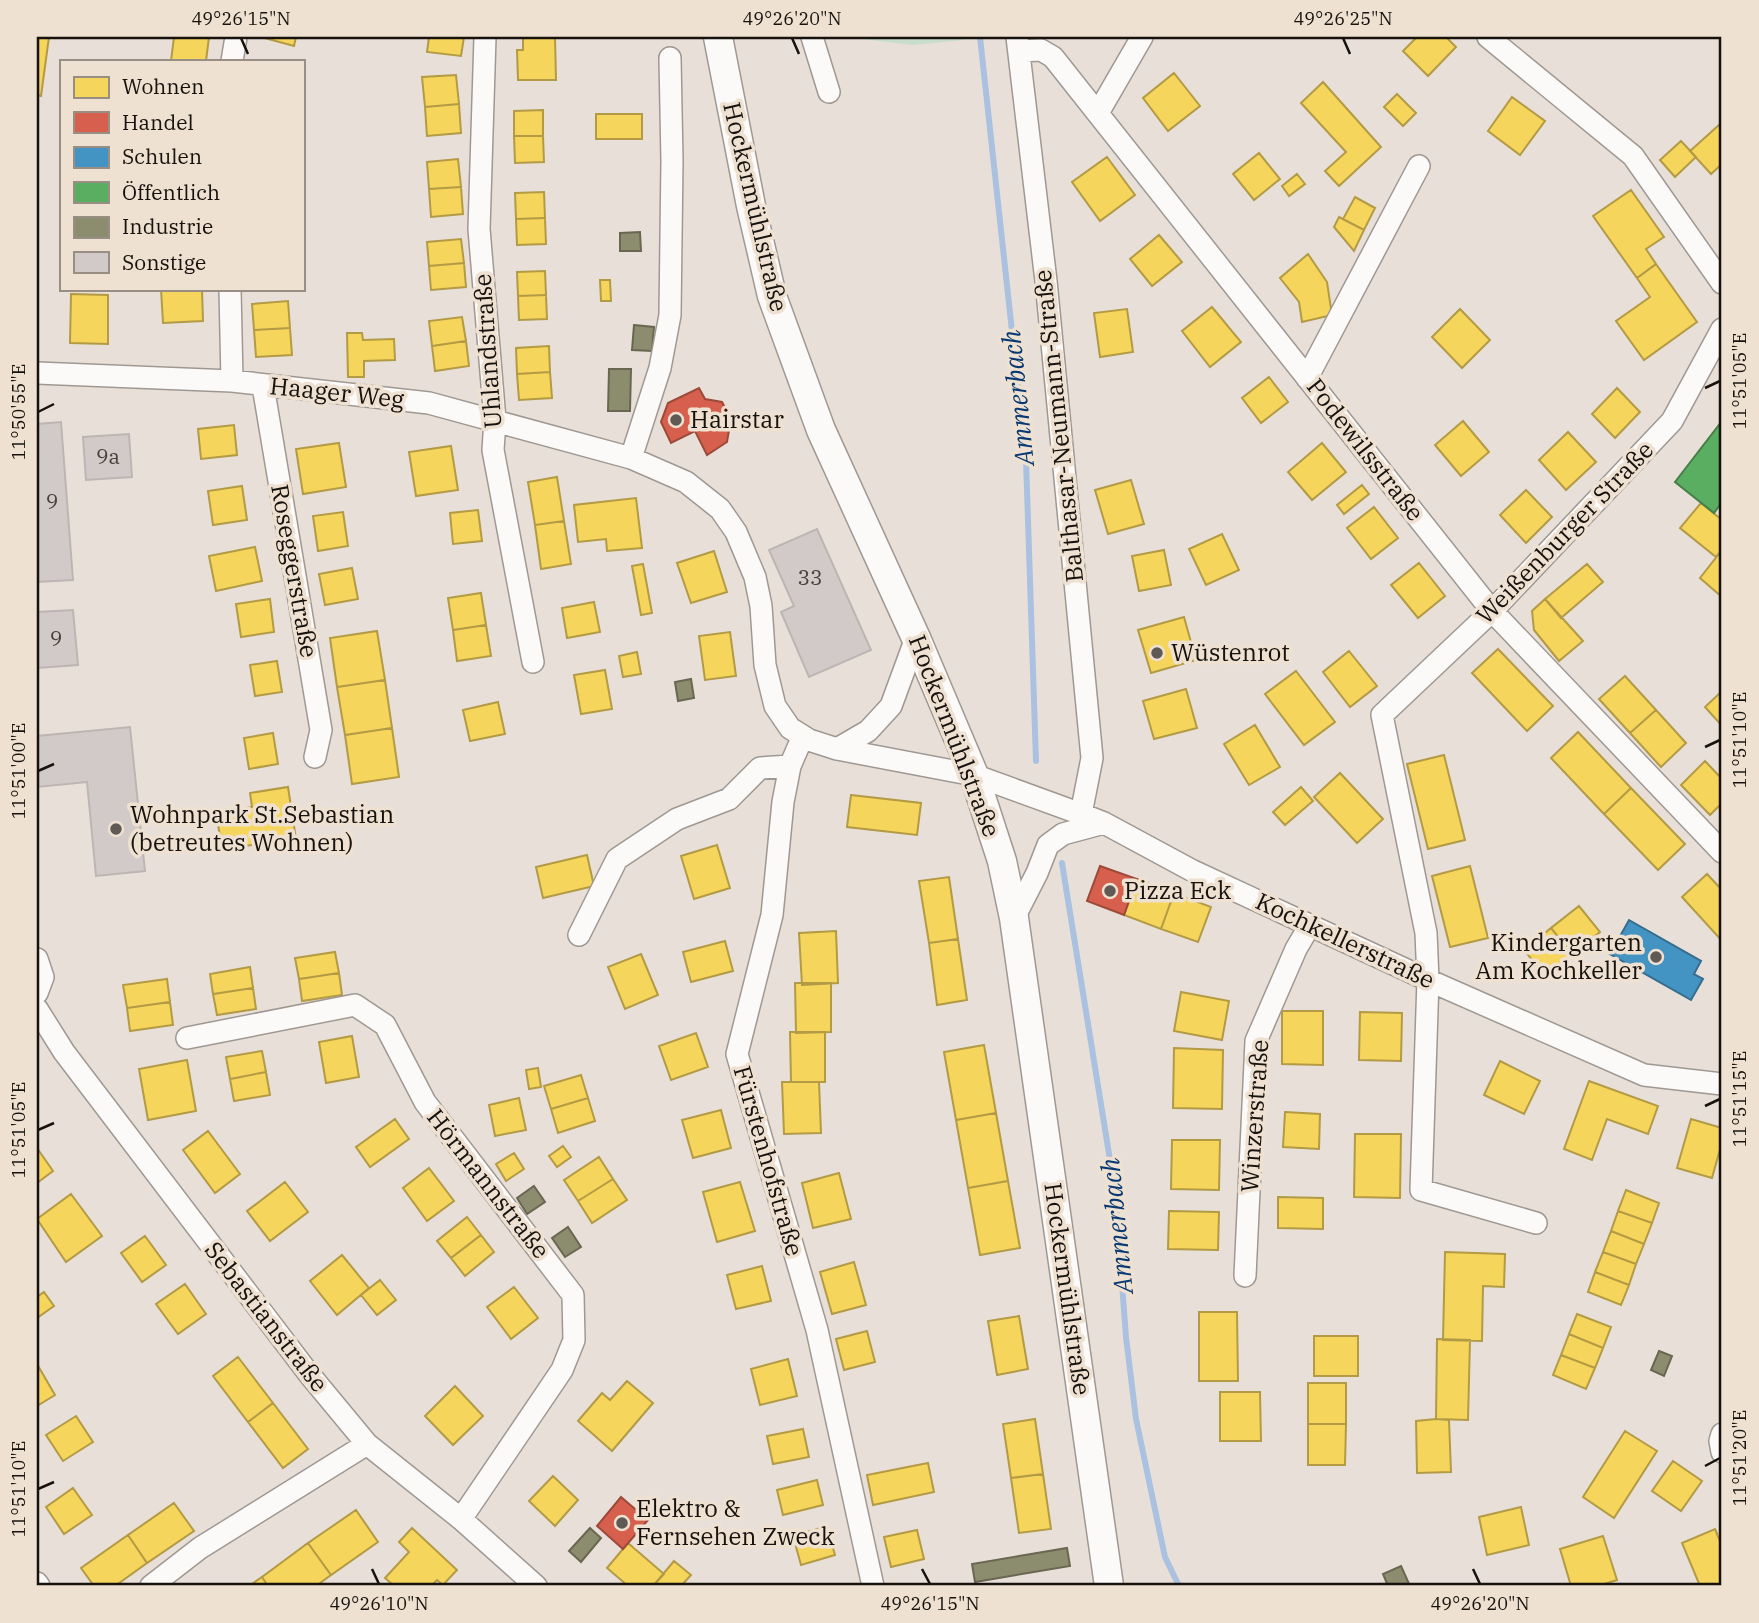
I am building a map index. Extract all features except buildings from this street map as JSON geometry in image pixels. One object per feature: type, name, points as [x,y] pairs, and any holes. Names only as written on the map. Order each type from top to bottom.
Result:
[{"type":"main road","name":"Hockermühlstraße","points":[[718,37],[751,206],[772,296],[821,430],[916,638],[974,775],[1002,861],[1014,918],[1109,1586]]},
{"type":"street","points":[[232,60],[236,37]]},
{"type":"street","name":"Uhlandstraße","points":[[485,37],[479,229],[495,421],[493,450],[533,662]]},
{"type":"street","points":[[812,37],[828,92]]},
{"type":"street","points":[[1098,113],[1142,37]]},
{"type":"street","points":[[1488,37],[1633,156],[1722,283]]},
{"type":"street","name":"Podewilsstraße","points":[[1018,44],[1041,50],[1054,57],[1492,611],[1722,852]]},
{"type":"street","name":"Balthasar-Neumann-Straße","points":[[1018,44],[1046,281],[1092,758],[1081,814]]},
{"type":"street","points":[[631,458],[660,368],[670,315],[670,58]]},
{"type":"street","points":[[1307,378],[1419,166]]},
{"type":"street","points":[[230,290],[232,381]]},
{"type":"street","name":"Weißenburger Straße","points":[[1428,980],[1426,933],[1382,715],[1492,611],[1672,421],[1722,329]]},
{"type":"street","name":"Haager Weg","points":[[37,373],[232,381],[429,402],[631,458],[686,482],[720,509],[736,532],[755,577],[761,606],[765,665],[775,706],[790,728],[818,744],[837,749],[974,775]]},
{"type":"street","name":"Roseggerstraße","points":[[262,386],[321,730],[315,757]]},
{"type":"street","points":[[837,749],[868,732],[891,706],[916,638]]},
{"type":"street","name":"Fürstenhofstraße","points":[[803,736],[790,765],[783,802],[772,915],[737,1054],[817,1330],[873,1586]]},
{"type":"street","points":[[579,935],[617,859],[677,819],[729,799],[760,768],[790,765]]},
{"type":"street","name":"Kochkellerstraße","points":[[974,775],[1104,823],[1192,871],[1428,980],[1644,1075],[1722,1084]]},
{"type":"street","points":[[1014,918],[1048,845],[1063,834],[1104,823]]},
{"type":"street","name":"Winzerstraße","points":[[1245,1276],[1256,1041],[1296,949],[1310,925]]},
{"type":"street","points":[[37,959],[43,976],[37,993]]},
{"type":"street","points":[[1428,980],[1421,1190],[1536,1223]]},
{"type":"street","name":"Hörmannstraße","points":[[187,1038],[355,1005],[385,1026],[425,1102],[573,1295],[574,1340],[562,1370],[461,1519]]},
{"type":"street","name":"Sebastianstraße","points":[[37,1009],[64,1052],[309,1374],[367,1444],[461,1519],[536,1586]]},
{"type":"street","points":[[1722,1434],[1722,1452]]},
{"type":"street","points":[[151,1586],[200,1548],[367,1444]]},
{"type":"green space","points":[[845,37],[964,37],[964,40],[912,45]]},
{"type":"waterway","name":"Ammerbach","points":[[980,37],[1026,460],[1036,761]]},
{"type":"waterway","name":"Ammerbach","points":[[1062,863],[1115,1191],[1126,1337],[1136,1419],[1165,1557],[1179,1586]]},
{"type":"place","name":"Hairstar","points":[[676,420]]},
{"type":"place","name":"Wüstenrot","points":[[1157,653]]},
{"type":"place","name":"Wohnpark St.Sebastian (betreutes Wohnen)","points":[[116,829]]},
{"type":"place","name":"Pizza Eck","points":[[1110,891]]},
{"type":"place","name":"Kindergarten Am Kochkeller","points":[[1656,957]]},
{"type":"place","name":"Elektro & Fernsehen Zweck","points":[[622,1523]]}]
